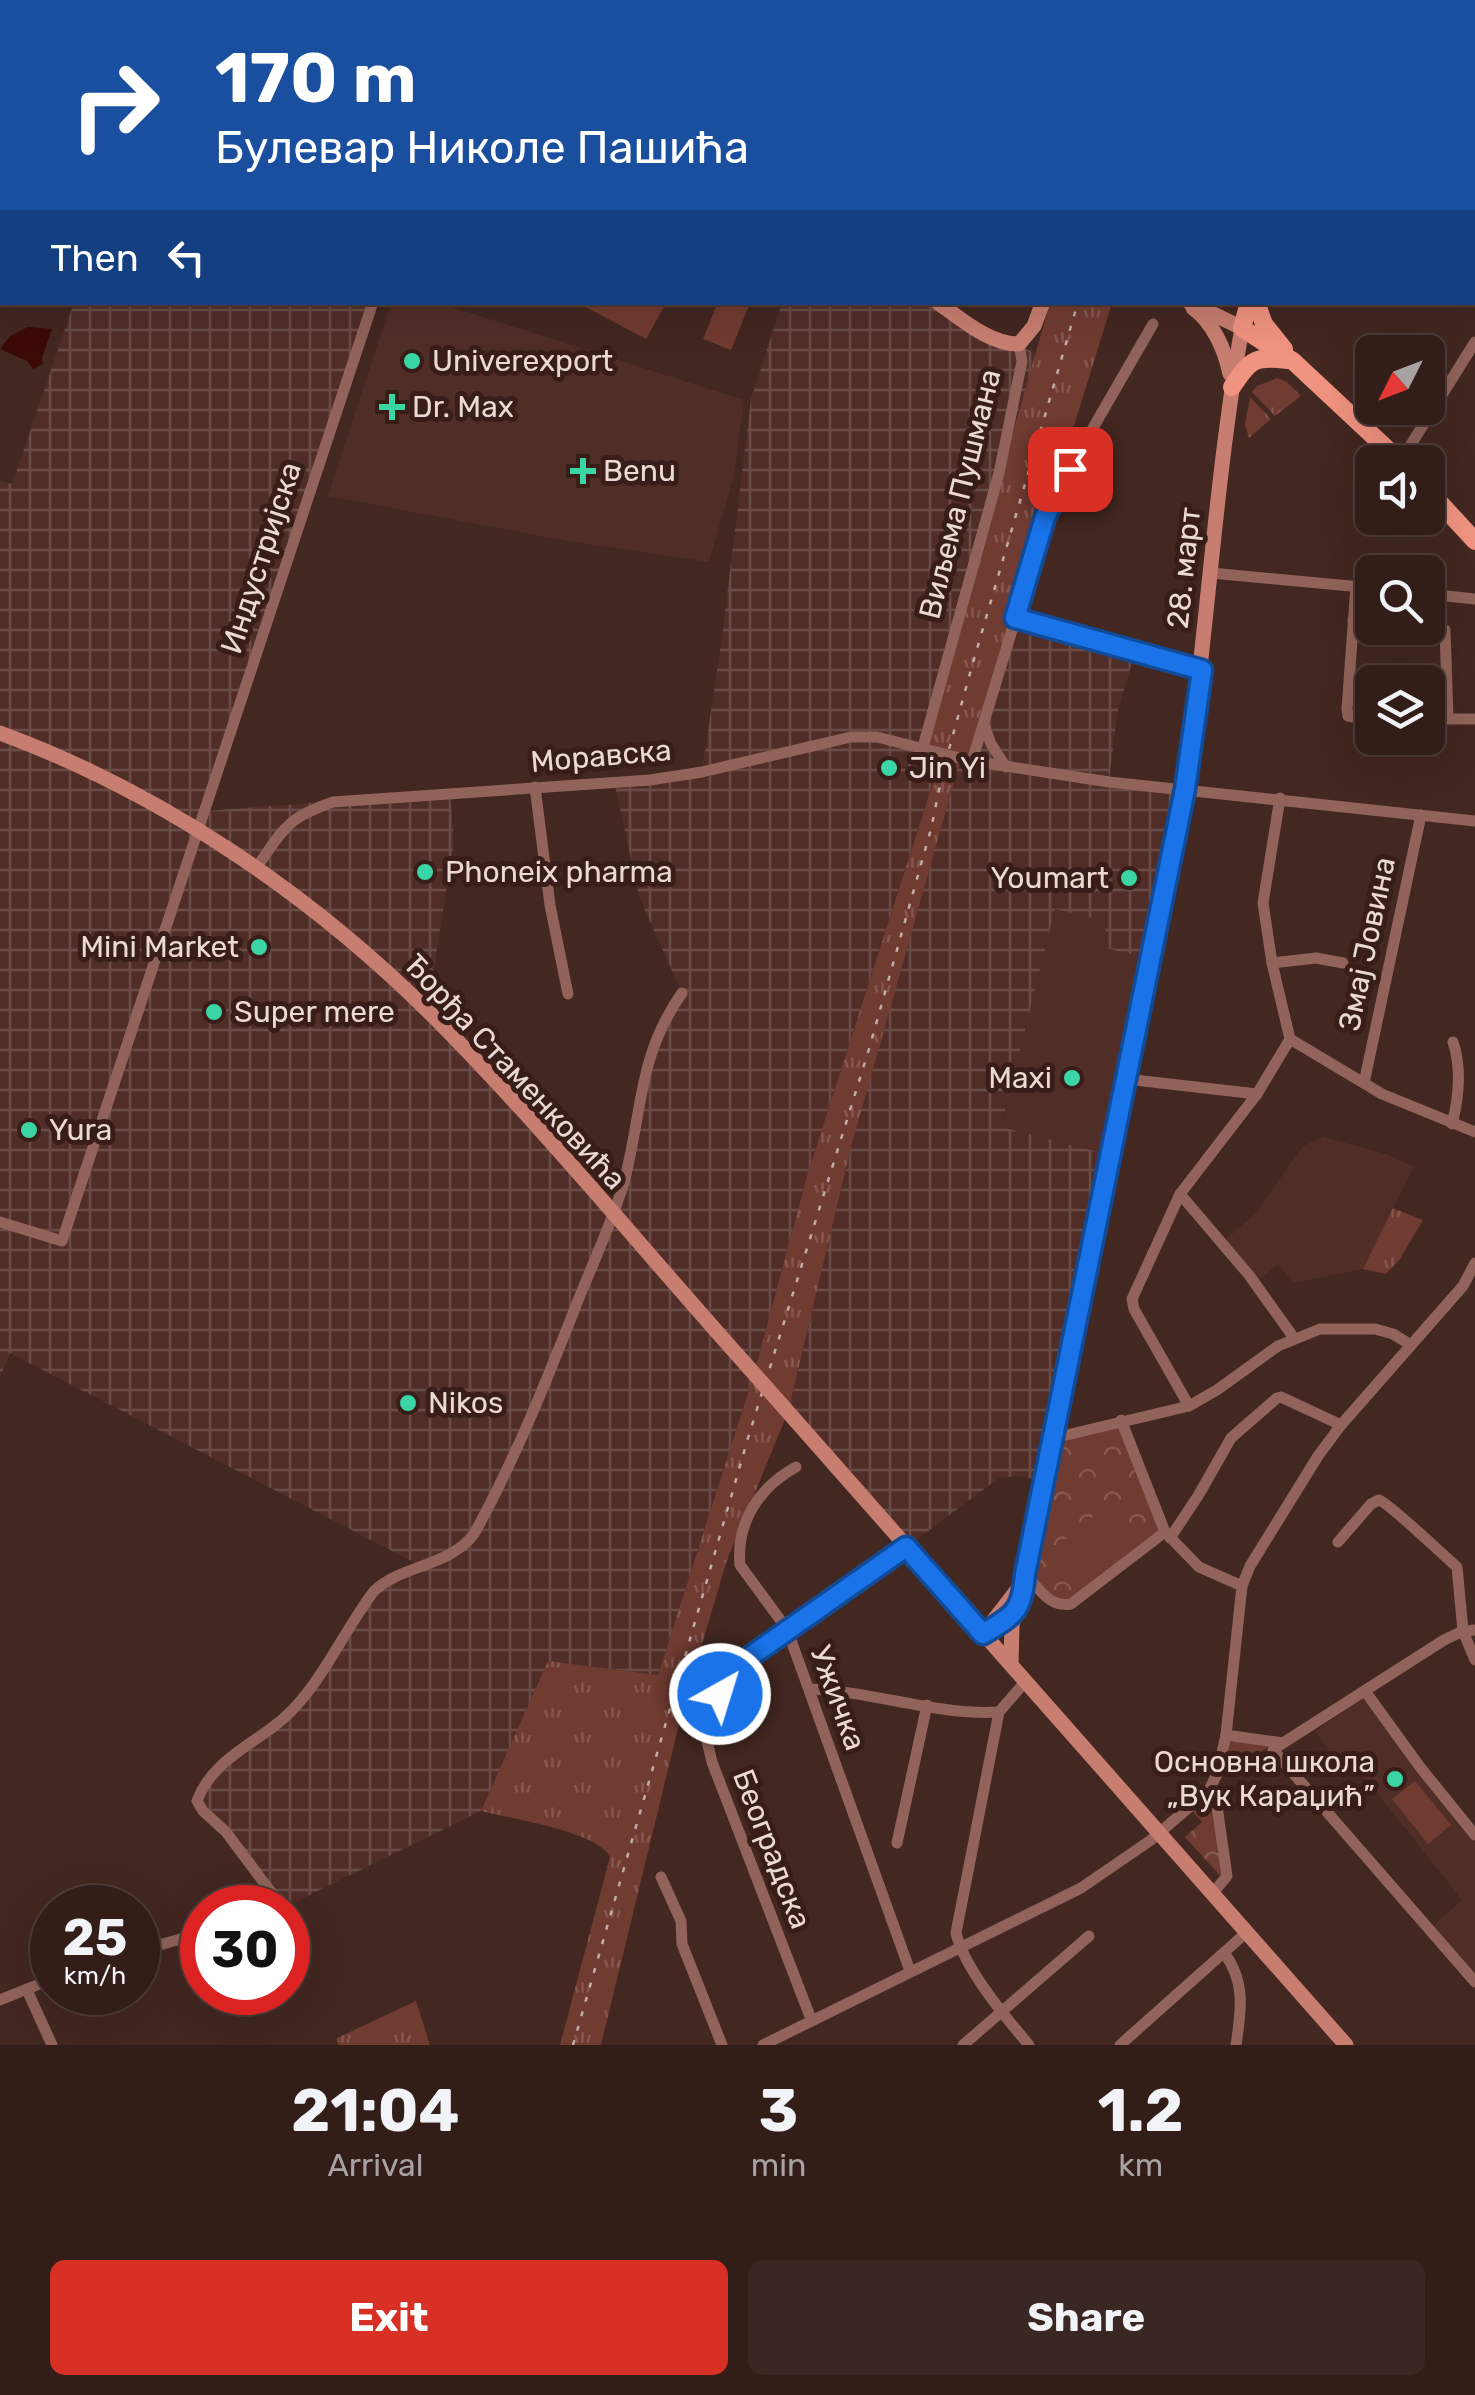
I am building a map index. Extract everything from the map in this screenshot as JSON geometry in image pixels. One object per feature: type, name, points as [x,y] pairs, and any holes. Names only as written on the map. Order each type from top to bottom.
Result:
[{"type":"main road","name":"Виљема Пушмана","points":[[942,305],[996,339],[1019,344]]},
{"type":"main road","points":[[1019,344],[1034,326],[1041,305]]},
{"type":"main road","points":[[1192,305],[1219,341],[1232,387]]},
{"type":"main road","points":[[1194,305],[1242,328],[1294,361]]},
{"type":"main road","points":[[1242,328],[1251,305]]},
{"type":"main road","points":[[1254,305],[1294,361],[1383,445]]},
{"type":"main road","name":"28. март","points":[[983,1634],[1010,1610],[1025,1575],[1185,789],[1242,328]]},
{"type":"main road","points":[[1232,387],[1246,366],[1256,359],[1294,361]]},
{"type":"main road","points":[[1445,508],[1475,541]]},
{"type":"main road","name":"Ђорђа Стаменковића","points":[[0,733],[105,779],[198,830],[321,918],[427,1010],[483,1068],[1346,2045]]},
{"type":"main road","points":[[957,1605],[1010,1610],[1011,1664]]},
{"type":"street","name":"Индустријска","points":[[0,1222],[62,1241],[372,305]]},
{"type":"street","points":[[972,761],[1052,500],[1153,324]]},
{"type":"street","points":[[1411,445],[1475,342]]},
{"type":"street","name":"Виљема Пушмана","points":[[923,747],[999,473],[1022,362],[1019,344]]},
{"type":"street","points":[[1211,573],[1355,586]]},
{"type":"street","points":[[1445,596],[1475,599]]},
{"type":"street","points":[[1355,597],[1346,709],[1348,716],[1355,717]]},
{"type":"street","points":[[1015,618],[1202,670]]},
{"type":"street","points":[[1445,630],[1448,718]]},
{"type":"street","points":[[1445,718],[1475,720]]},
{"type":"street","points":[[984,721],[986,736],[1006,767]]},
{"type":"street","name":"Моравска","points":[[256,868],[300,813],[333,802],[650,780],[851,738],[877,738],[972,761],[1109,782],[1475,822]]},
{"type":"street","points":[[536,788],[550,906],[568,994]]},
{"type":"street","points":[[1189,1406],[1132,1304],[1180,1194],[1257,1094],[1290,1038],[1272,964],[1263,903],[1280,798]]},
{"type":"street","name":"Змај Јовина","points":[[1364,1083],[1421,815]]},
{"type":"street","points":[[1272,964],[1316,958],[1343,962]]},
{"type":"street","points":[[266,1885],[226,1832],[203,1811],[197,1801],[201,1790],[241,1747],[276,1726],[308,1692],[374,1591],[384,1582],[450,1556],[474,1534],[526,1431],[612,1214],[624,1182],[646,1063],[682,993]]},
{"type":"street","points":[[1290,1038],[1411,1108],[1475,1132]]},
{"type":"street","points":[[1452,1124],[1458,1084],[1454,1042]]},
{"type":"street","points":[[1126,1078],[1257,1094]]},
{"type":"street","points":[[1180,1194],[1250,1275],[1294,1338]]},
{"type":"street","points":[[763,2045],[1081,1888],[1160,1832],[1209,1790],[1226,1735],[1242,1586],[1259,1551],[1341,1425],[1473,1272]]},
{"type":"street","points":[[1054,1438],[1189,1406],[1294,1338],[1320,1330],[1362,1327],[1393,1334],[1411,1345]]},
{"type":"street","points":[[1025,1575],[1052,1602],[1061,1606],[1071,1604],[1167,1535],[1198,1496],[1231,1438],[1276,1398],[1341,1425]]},
{"type":"street","points":[[1120,1420],[1167,1535],[1199,1567],[1242,1586]]},
{"type":"street","name":"Ужичка","points":[[796,1468],[776,1478],[758,1496],[746,1523],[740,1565],[786,1629],[910,1970]]},
{"type":"street","points":[[1338,1542],[1371,1504],[1387,1502],[1456,1567],[1475,1660]]},
{"type":"street","name":"Београдска","points":[[811,2019],[752,1872],[706,1738],[712,1710],[733,1672],[786,1629],[906,1547]]},
{"type":"street","points":[[1469,1630],[1273,1750],[1475,1982]]},
{"type":"street","points":[[1026,1681],[998,1712],[956,1933],[1001,2012],[1029,2045]]},
{"type":"street","points":[[809,1690],[998,1712]]},
{"type":"street","points":[[1365,1691],[1475,1835]]},
{"type":"street","points":[[896,1843],[927,1704]]},
{"type":"street","points":[[1226,1735],[1283,1744]]},
{"type":"street","points":[[1209,1790],[1217,1806],[1226,1876],[1213,1894]]},
{"type":"street","points":[[661,1876],[681,1922],[682,1944],[722,2045]]},
{"type":"street","points":[[1120,2045],[1247,1932]]},
{"type":"street","points":[[963,2045],[1088,1936]]},
{"type":"street","points":[[1224,1953],[1240,1981],[1236,2045]]},
{"type":"street","points":[[0,2000],[30,1989]]},
{"type":"street","points":[[27,1990],[52,2045]]},
{"type":"shaded area","points":[[73,305],[369,305],[205,811],[450,792],[454,843],[427,1011],[612,1214],[640,1088],[682,993],[640,899],[614,782],[702,771],[751,399],[781,305],[941,305],[1012,344],[1037,353],[999,473],[923,747],[938,766],[807,1176],[754,1374],[658,1675],[549,1661],[481,1811],[310,1895],[310,1885],[266,1885],[203,1811],[201,1790],[307,1691],[374,1591],[421,1566],[10,1353],[0,1377],[0,481],[12,484]]},
{"type":"shaded area","points":[[390,305],[445,305],[744,400],[734,475],[709,562],[568,541],[328,496]]},
{"type":"shaded area","points":[[28,327],[52,329],[43,364],[33,369],[27,361],[0,349],[10,336]]},
{"type":"shaded area","points":[[1015,618],[1134,655],[1117,714],[1109,782],[1185,789],[1149,959],[1102,947],[1107,922],[1055,909],[1001,1127],[1110,1155],[1046,1481],[1017,1476],[999,1478],[907,1547],[788,1412],[851,1147],[915,914],[961,756]]},
{"type":"shaded area","points":[[1055,909],[1108,922],[1102,947],[1149,959],[1110,1155],[1001,1128]]},
{"type":"shaded area","points":[[1324,1137],[1386,1154],[1414,1167],[1363,1269],[1294,1283],[1278,1264],[1255,1283],[1223,1242],[1256,1213],[1303,1146]]},
{"type":"shaded area","name":"Основна школа „Вук Караџић”","points":[[1367,1696],[1475,1842],[1475,1976],[1433,1926],[1462,1900],[1386,1804],[1343,1755],[1330,1753],[1315,1731]]},
{"type":"green space","points":[[582,305],[664,305],[646,339]]},
{"type":"green space","points":[[717,305],[749,305],[731,350],[703,339]]},
{"type":"green space","points":[[1049,305],[1111,305],[971,759],[961,757],[851,1147],[788,1412],[726,1563],[682,1712],[601,2045],[560,2045],[610,1857],[589,1840],[571,1833],[481,1811],[548,1661],[658,1675],[754,1374],[807,1176],[938,767],[923,747]]},
{"type":"green space","points":[[1277,378],[1301,396],[1275,416],[1252,392]]},
{"type":"green space","points":[[1250,397],[1271,419],[1249,438],[1245,424]]},
{"type":"green space","points":[[1393,1208],[1423,1220],[1400,1259],[1386,1274],[1363,1269]]},
{"type":"green space","points":[[1121,1420],[1165,1532],[1061,1606],[1025,1574],[1054,1438]]},
{"type":"green space","points":[[1103,1508],[1131,1541],[1078,1584],[1051,1551]]},
{"type":"green space","points":[[1230,1741],[1270,1746],[1222,1776]]},
{"type":"green space","points":[[1415,1781],[1451,1825],[1428,1844],[1392,1799]]},
{"type":"green space","points":[[1207,1799],[1223,1879],[1185,1837],[1202,1822],[1193,1812]]},
{"type":"green space","points":[[416,2001],[430,2045],[338,2045],[337,2038]]},
{"type":"railway","points":[[573,2045],[748,1438],[869,1049],[972,666],[1077,305]]},
{"type":"place","name":"Univerexport","points":[[412,361]]},
{"type":"place","name":"Dr. Max","points":[[392,407]]},
{"type":"place","name":"Benu","points":[[583,471]]},
{"type":"place","name":"Jin Yi","points":[[889,768]]},
{"type":"place","name":"Phoneix pharma","points":[[425,872]]},
{"type":"place","name":"Youmart","points":[[1129,878]]},
{"type":"place","name":"Mini Market","points":[[259,947]]},
{"type":"place","name":"Super mere","points":[[214,1012]]},
{"type":"place","name":"Maxi","points":[[1072,1078]]},
{"type":"place","name":"Yura","points":[[29,1130]]},
{"type":"place","name":"Nikos","points":[[408,1403]]},
{"type":"place","name":"Основна школа „Вук Караџић”","points":[[1395,1779]]},
{"type":"route","points":[[720,1694],[741,1663],[906,1547],[983,1634],[1013,1616],[1024,1595],[1025,1574],[1185,789],[1202,670],[1015,618],[1045,517],[1070,469]]}]
